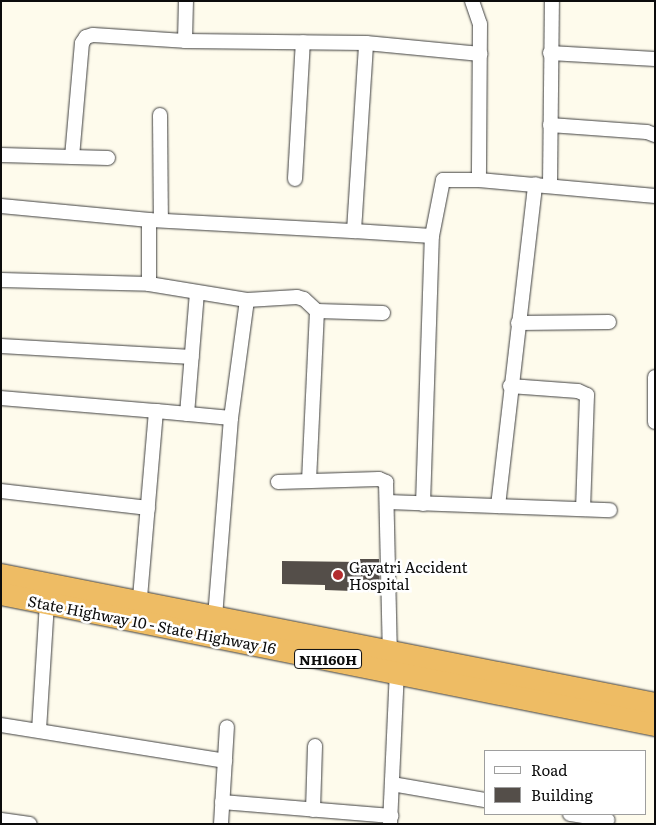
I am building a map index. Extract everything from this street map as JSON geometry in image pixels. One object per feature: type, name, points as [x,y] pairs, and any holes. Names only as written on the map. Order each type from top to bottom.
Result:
[{"type":"highway","name":"State Highway 10 - State Highway 16","points":[[1,575],[139,612],[395,660],[655,704]]},
{"type":"highway","name":"State Highway 10 - State Highway 16","points":[[1,594],[46,603],[215,617],[655,725]]},
{"type":"street","points":[[185,41],[186,1]]},
{"type":"street","points":[[472,1],[480,24],[479,180]]},
{"type":"street","points":[[550,185],[552,1]]},
{"type":"street","points":[[72,157],[82,43],[86,37],[93,35],[185,41],[366,43],[480,54]]},
{"type":"street","points":[[295,178],[303,42]]},
{"type":"street","points":[[354,231],[366,43]]},
{"type":"street","points":[[550,52],[655,59]]},
{"type":"street","points":[[149,284],[155,220],[160,115]]},
{"type":"street","points":[[550,125],[647,132],[655,135]]},
{"type":"street","points":[[1,155],[108,158]]},
{"type":"street","points":[[423,504],[432,236],[443,180],[479,180],[550,185],[655,196]]},
{"type":"street","points":[[498,506],[510,386],[535,184]]},
{"type":"street","points":[[1,206],[155,220],[432,236]]},
{"type":"street","points":[[1,280],[149,284],[247,300],[297,297],[304,299],[316,311],[383,313]]},
{"type":"street","points":[[187,414],[197,292]]},
{"type":"street","points":[[215,617],[231,418],[247,300]]},
{"type":"street","points":[[309,481],[316,311]]},
{"type":"street","points":[[518,323],[609,322]]},
{"type":"street","points":[[1,346],[192,356]]},
{"type":"street","points":[[655,378],[655,422]]},
{"type":"street","points":[[510,386],[578,391],[587,395],[583,509]]},
{"type":"street","points":[[1,398],[231,418]]},
{"type":"street","points":[[139,612],[156,411]]},
{"type":"street","points":[[222,802],[313,810],[391,820],[395,660],[388,486],[383,479],[278,482]]},
{"type":"street","points":[[1,491],[148,508]]},
{"type":"street","points":[[388,502],[610,510]]},
{"type":"street","points":[[39,730],[46,603]]},
{"type":"street","points":[[1,725],[225,761]]},
{"type":"street","points":[[221,824],[227,726]]},
{"type":"street","points":[[313,810],[315,746]]},
{"type":"street","points":[[392,784],[483,800]]},
{"type":"street","points":[[576,815],[608,820]]},
{"type":"street","points":[[1,820],[30,824]]},
{"type":"building","points":[[360,559],[379,559],[380,592],[325,590],[325,585],[282,584],[282,561],[360,562]]},
{"type":"place","name":"Gayatri Accident Hospital","points":[[338,575]]}]
